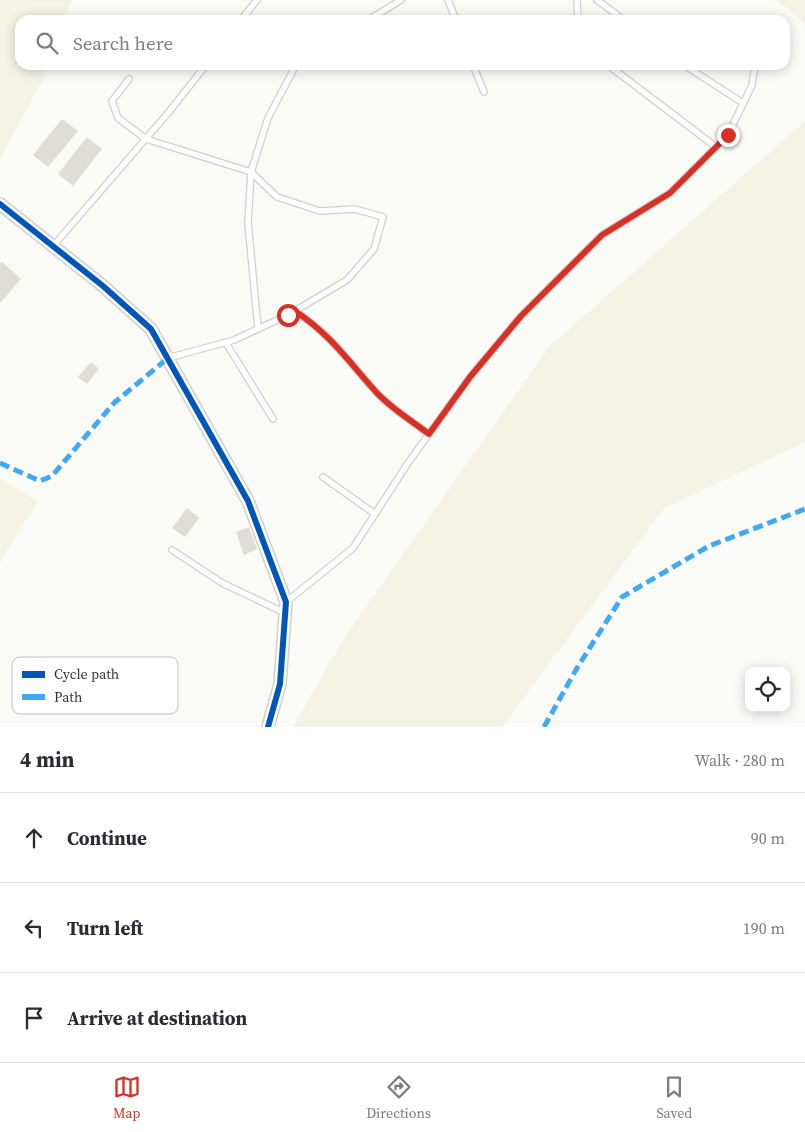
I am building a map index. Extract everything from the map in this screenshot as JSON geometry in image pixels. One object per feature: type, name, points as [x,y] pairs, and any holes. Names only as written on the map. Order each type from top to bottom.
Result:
[{"type":"street","points":[[0,204],[54,245],[151,330],[248,501],[285,608],[280,684],[268,727]]},
{"type":"lane","points":[[245,15],[257,0]]},
{"type":"lane","points":[[376,15],[401,0]]},
{"type":"lane","points":[[448,0],[454,15]]},
{"type":"lane","points":[[577,0],[578,15]]},
{"type":"lane","points":[[597,0],[617,15]]},
{"type":"lane","points":[[54,245],[146,139],[202,70]]},
{"type":"lane","points":[[258,329],[248,223],[251,172],[268,118],[293,70]]},
{"type":"lane","points":[[475,70],[484,92]]},
{"type":"lane","points":[[615,70],[716,147]]},
{"type":"lane","points":[[692,70],[744,103]]},
{"type":"lane","points":[[172,550],[222,583],[285,608],[353,548],[429,434],[470,377],[521,316],[595,242],[637,212],[670,193],[728,135],[752,85],[754,70]]},
{"type":"lane","points":[[129,79],[112,101],[118,118],[146,139],[251,172],[277,196],[320,211],[355,209],[383,217],[374,249],[347,280],[295,311],[226,343],[168,358]]},
{"type":"lane","points":[[295,311],[318,326],[378,394],[429,434]]},
{"type":"lane","points":[[226,343],[273,419]]},
{"type":"lane","points":[[323,477],[375,514]]},
{"type":"shaded area","points":[[0,0],[72,0],[67,15],[15,15],[15,70],[46,70],[0,159]]},
{"type":"shaded area","points":[[776,0],[805,0],[805,30],[804,22]]},
{"type":"shaded area","points":[[805,121],[805,442],[664,508],[502,727],[293,727],[344,638],[549,347]]},
{"type":"shaded area","points":[[0,479],[38,501],[0,562]]},
{"type":"building","points":[[62,119],[78,131],[48,167],[33,155]]},
{"type":"building","points":[[87,137],[102,149],[73,186],[58,174]]},
{"type":"building","points":[[2,262],[21,279],[0,303],[0,264]]},
{"type":"building","points":[[91,362],[99,369],[87,384],[78,377]]},
{"type":"building","points":[[187,508],[199,518],[185,537],[172,528]]},
{"type":"building","points":[[249,527],[257,549],[244,555],[236,532]]},
{"type":"marked path","points":[[0,463],[40,481],[52,476],[114,403],[168,358]]},
{"type":"marked path","points":[[544,727],[577,668],[622,597],[709,546],[805,509]]},
{"type":"cycle path","points":[[0,204],[103,286],[151,329],[248,501],[286,602],[280,684],[268,727]]},
{"type":"route","points":[[288,315],[295,311],[318,326],[378,394],[429,434],[470,377],[521,316],[602,235],[670,193],[728,135]]}]
